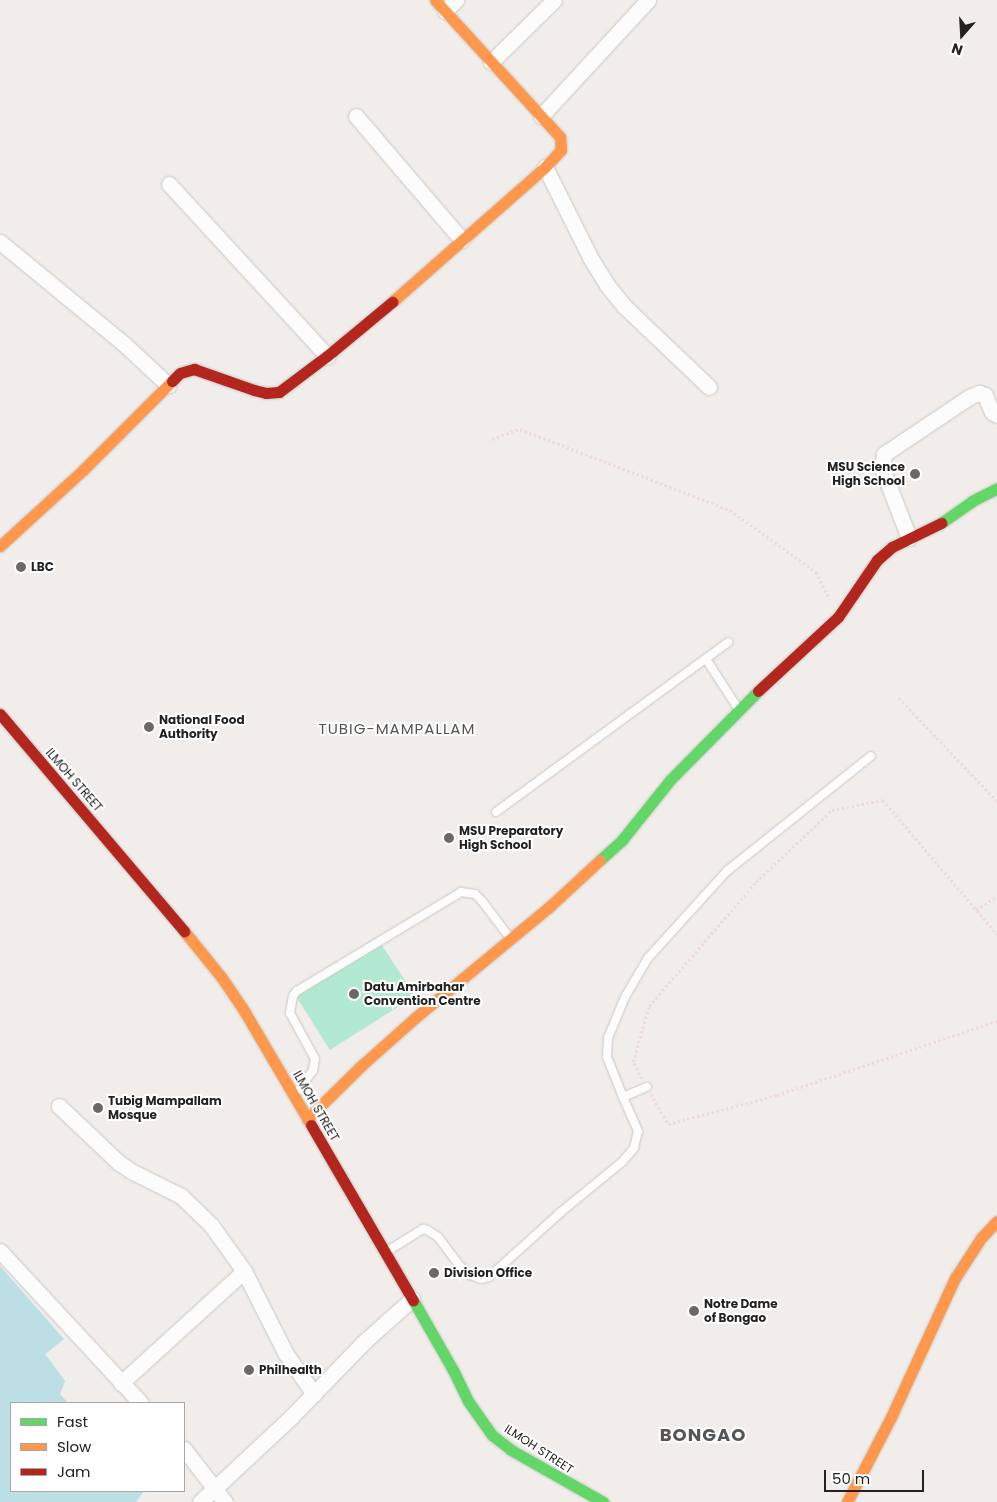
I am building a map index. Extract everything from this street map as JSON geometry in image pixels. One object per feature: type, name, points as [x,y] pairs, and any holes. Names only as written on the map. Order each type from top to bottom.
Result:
[{"type":"street","points":[[491,62],[554,0]]},
{"type":"street","points":[[541,116],[648,0]]},
{"type":"street","points":[[0,546],[83,470],[180,373],[194,369],[254,390],[274,394],[326,356],[546,168],[561,150],[560,138],[491,62],[445,4]]},
{"type":"street","points":[[356,116],[462,240]]},
{"type":"street","points":[[546,168],[591,260],[607,286],[625,308],[709,387]]},
{"type":"street","points":[[169,184],[326,356]]},
{"type":"street","points":[[0,242],[123,343],[168,385]]},
{"type":"street","points":[[909,538],[882,468],[884,454],[969,397],[979,393],[985,396],[992,412],[997,415]]},
{"type":"street","points":[[307,1119],[362,1065],[549,907],[622,840],[670,780],[738,709],[838,617],[877,560],[892,547],[940,524],[972,501],[997,488]]},
{"type":"street","name":"ILMOH STREET","points":[[0,714],[161,903],[222,978],[243,1009],[294,1096],[453,1370],[468,1401],[492,1435],[527,1459],[603,1502]]},
{"type":"street","points":[[59,1106],[118,1162],[131,1171],[181,1196],[211,1225],[244,1271],[286,1354],[314,1394]]},
{"type":"street","points":[[847,1502],[891,1417],[955,1278],[981,1238],[997,1221]]},
{"type":"street","points":[[0,1251],[140,1402]]},
{"type":"street","points":[[122,1383],[244,1271]]},
{"type":"street","points":[[200,1502],[314,1394],[366,1340],[412,1299]]},
{"type":"street","points":[[185,1450],[225,1502]]},
{"type":"lane","points":[[496,812],[728,642]]},
{"type":"lane","points":[[706,659],[738,709]]},
{"type":"lane","points":[[385,1253],[423,1230],[427,1230],[438,1236],[459,1265],[470,1275],[481,1279],[489,1277],[561,1212],[622,1162],[634,1148],[638,1131],[607,1057],[608,1038],[624,998],[648,958],[727,872],[871,756]]},
{"type":"lane","points":[[294,1096],[311,1075],[315,1059],[290,1013],[293,996],[297,991],[462,892],[475,894],[482,900],[510,938]]},
{"type":"lane","points":[[623,1097],[647,1087]]},
{"type":"path","points":[[492,439],[520,428],[730,510],[816,572],[838,617]]},
{"type":"path","points":[[899,698],[997,801]]},
{"type":"path","points":[[997,934],[882,800],[832,810],[756,882],[650,1006],[633,1062],[668,1124],[777,1095],[997,1021]]},
{"type":"path","points":[[976,910],[997,896]]},
{"type":"green space","name":"Datu Amirbahar Convention Centre","points":[[378,939],[415,996],[330,1050],[294,993]]},
{"type":"water","points":[[0,1266],[64,1339],[45,1354],[65,1381],[60,1394],[67,1402],[10,1402],[10,1492],[143,1492],[136,1502],[0,1502]]},
{"type":"traffic: fast","points":[[941,523],[972,501],[997,488]]},
{"type":"traffic: fast","points":[[600,860],[622,840],[670,780],[758,691]]},
{"type":"traffic: fast","points":[[413,1300],[453,1370],[468,1401],[492,1435],[511,1450],[603,1502]]},
{"type":"traffic: slow","points":[[392,302],[545,167],[561,150],[560,137],[435,0]]},
{"type":"traffic: slow","points":[[0,546],[83,470],[172,381]]},
{"type":"traffic: slow","points":[[307,1119],[362,1065],[416,1017],[549,907],[600,860]]},
{"type":"traffic: slow","points":[[184,931],[222,978],[243,1009],[311,1125]]},
{"type":"traffic: slow","points":[[847,1502],[891,1417],[955,1278],[981,1238],[997,1221]]},
{"type":"traffic: jam","points":[[172,381],[180,373],[194,369],[254,390],[266,393],[279,392],[327,356],[392,302]]},
{"type":"traffic: jam","points":[[758,691],[838,617],[877,560],[892,547],[941,523]]},
{"type":"traffic: jam","points":[[0,714],[184,931]]},
{"type":"traffic: jam","points":[[311,1125],[413,1300]]},
{"type":"place","name":"MSU Science High School","points":[[915,474]]},
{"type":"place","name":"LBC","points":[[21,567]]},
{"type":"place","name":"National Food Authority","points":[[149,727]]},
{"type":"place","name":"MSU Preparatory High School","points":[[449,838]]},
{"type":"place","name":"Datu Amirbahar Convention Centre","points":[[354,994]]},
{"type":"place","name":"Tubig Mampallam Mosque","points":[[98,1108]]},
{"type":"place","name":"Division Office","points":[[434,1273]]},
{"type":"place","name":"Notre Dame of Bongao","points":[[694,1311]]},
{"type":"place","name":"Philhealth","points":[[249,1370]]},
{"type":"district","name":"TUBIG-MAMPALLAM","points":[[397,729]]},
{"type":"district","name":"BONGAO","points":[[703,1435]]}]
